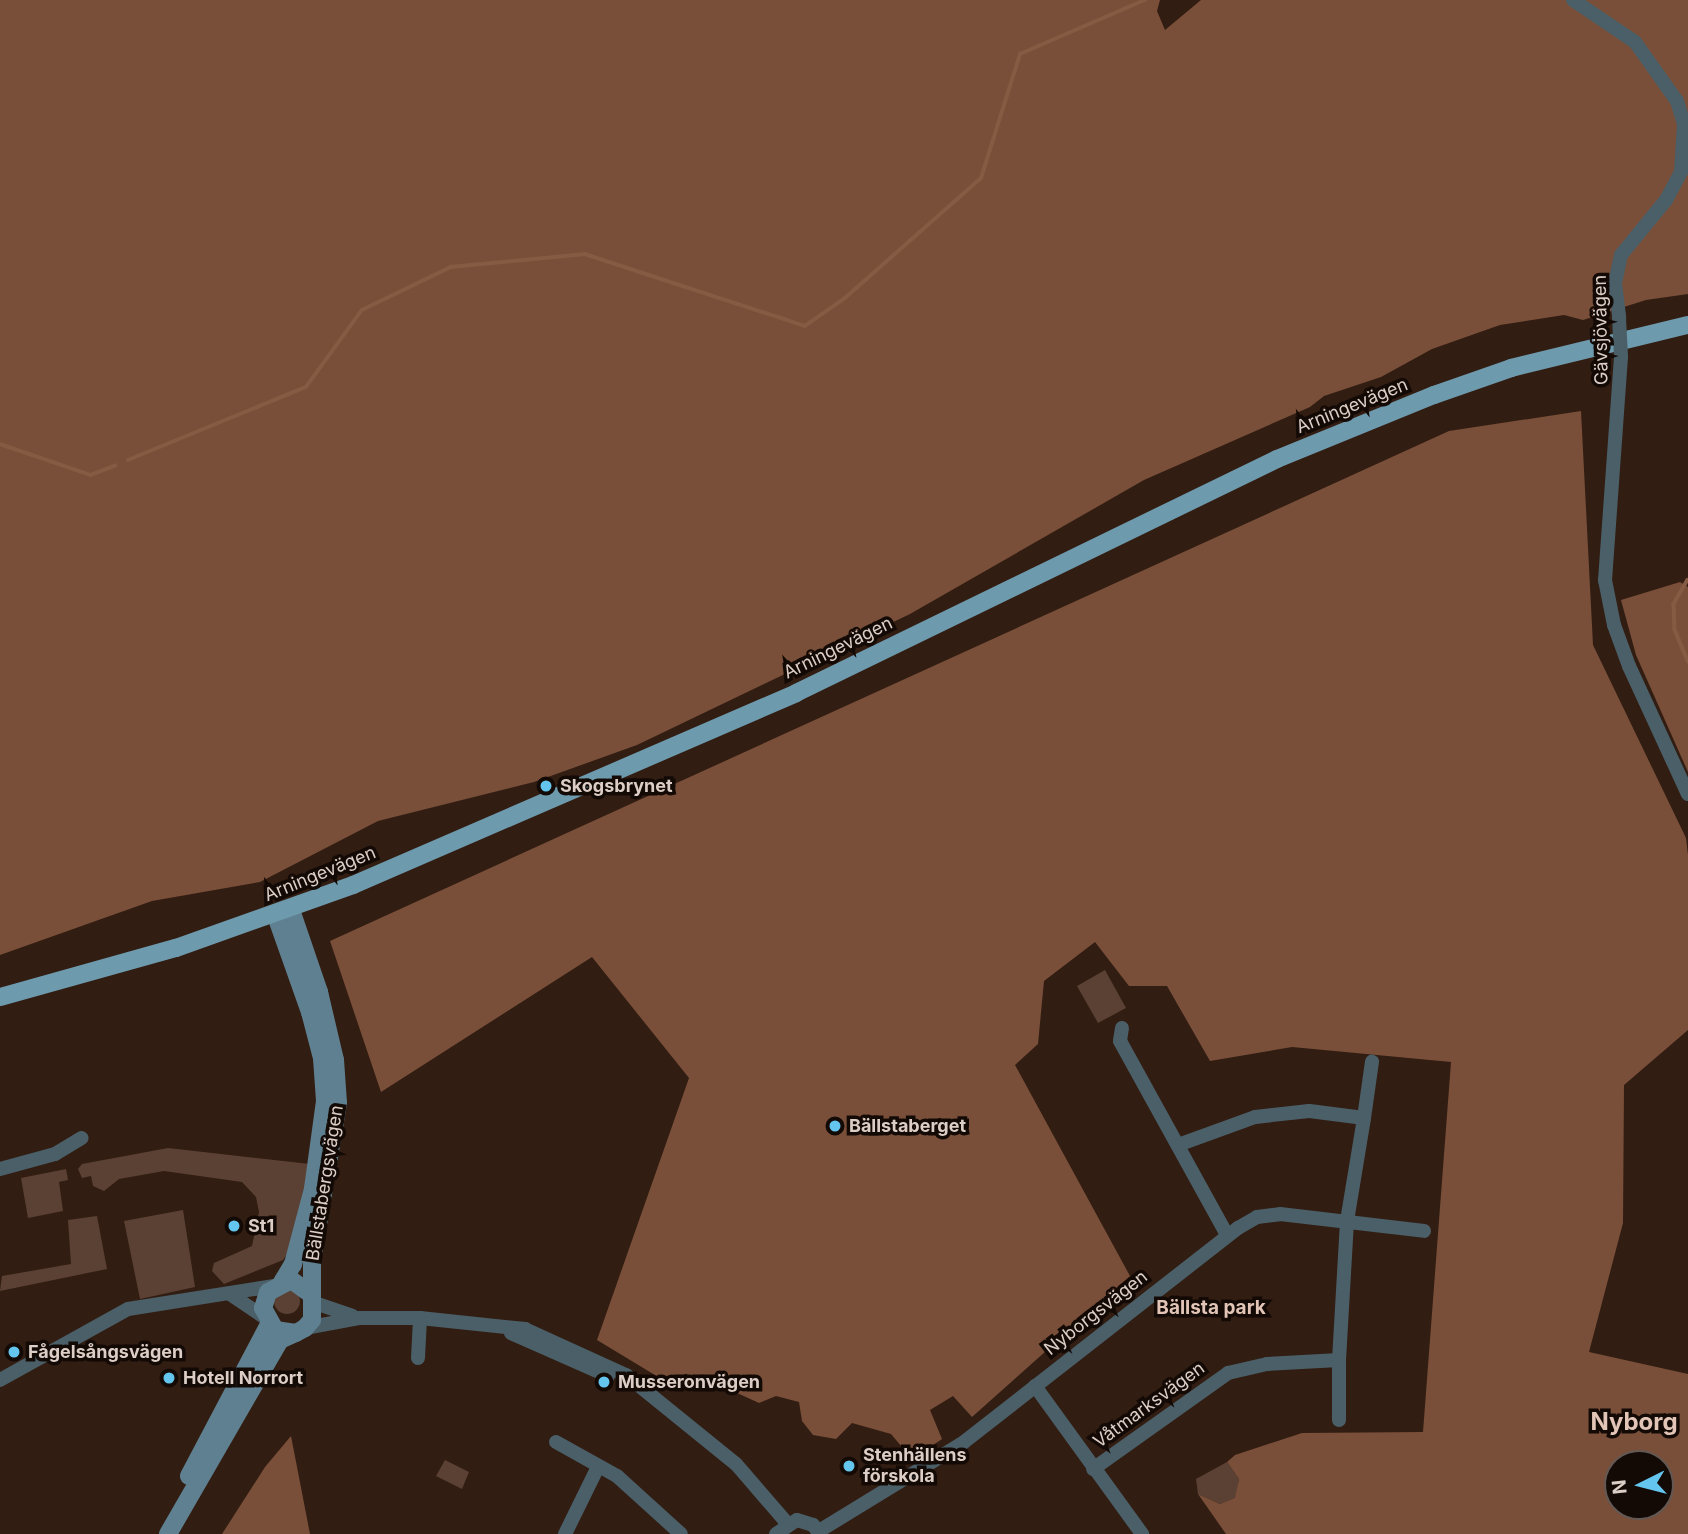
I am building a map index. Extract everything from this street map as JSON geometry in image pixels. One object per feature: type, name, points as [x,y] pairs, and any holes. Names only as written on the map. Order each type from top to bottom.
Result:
[{"type":"main road","name":"Arningevägen","points":[[0,997],[284,913],[796,693],[1277,459],[1511,368],[1688,326]]},
{"type":"street","name":"Gävsjövägen","points":[[1573,0],[1635,43],[1677,101],[1684,124],[1681,172],[1666,200],[1621,255],[1615,283],[1621,357],[1605,580],[1614,625],[1629,666],[1688,794]]},
{"type":"street","name":"Bällstabergsvägen","points":[[284,913],[322,1058],[328,1141],[312,1260],[313,1299]]},
{"type":"street","points":[[1122,1028],[1120,1041],[1227,1236]]},
{"type":"street","points":[[1339,1420],[1339,1360],[1347,1221],[1372,1062]]},
{"type":"street","points":[[1178,1145],[1255,1117],[1309,1111],[1364,1118]]},
{"type":"street","points":[[0,1169],[55,1154],[82,1138]]},
{"type":"street","name":"Bällstabergsvägen","points":[[278,1284],[293,1264],[320,1191]]},
{"type":"street","name":"Nyborgsvägen","points":[[819,1533],[938,1460],[1227,1236],[1257,1217],[1280,1214],[1424,1231]]},
{"type":"street","points":[[0,1380],[128,1310],[180,1298],[230,1294],[236,1289],[300,1282],[313,1299],[360,1318]]},
{"type":"street","points":[[161,1534],[267,1320],[264,1299],[278,1284]]},
{"type":"street","points":[[230,1294],[285,1333],[360,1318],[467,1320],[525,1329],[626,1375],[736,1464],[786,1522]]},
{"type":"street","points":[[169,1534],[280,1340],[300,1330],[313,1299]]},
{"type":"street","points":[[418,1358],[420,1318]]},
{"type":"street","name":"Våtmarksvägen","points":[[1093,1469],[1228,1373],[1267,1364],[1339,1360]]},
{"type":"street","name":"Våtmarksvägen","points":[[1035,1386],[1142,1534]]},
{"type":"street","points":[[556,1442],[641,1495],[681,1534]]},
{"type":"street","points":[[565,1534],[598,1467]]},
{"type":"street","points":[[776,1534],[786,1522],[805,1521],[819,1533]]},
{"type":"shaded area","points":[[0,0],[1160,0],[1157,11],[1165,30],[1201,0],[1688,0],[1688,294],[1646,300],[1583,320],[1564,315],[1500,325],[1432,349],[1381,377],[1324,396],[1310,407],[1144,480],[910,614],[637,745],[534,782],[378,821],[260,882],[152,901],[0,955]]},
{"type":"shaded area","points":[[1581,411],[1593,645],[1686,838],[1688,855],[1688,1030],[1624,1085],[1623,1223],[1589,1352],[1688,1374],[1688,1534],[1226,1534],[1198,1494],[1220,1504],[1235,1498],[1239,1479],[1227,1462],[1235,1455],[1302,1433],[1423,1432],[1451,1062],[1292,1047],[1210,1061],[1167,986],[1129,986],[1095,942],[1044,981],[1038,1044],[1015,1065],[1130,1276],[972,1417],[953,1396],[930,1410],[942,1439],[912,1459],[891,1434],[852,1423],[836,1439],[813,1435],[802,1421],[799,1402],[776,1396],[759,1403],[700,1376],[678,1389],[597,1340],[689,1078],[592,957],[381,1092],[330,941],[1449,431]]},
{"type":"shaded area","points":[[1680,582],[1688,587],[1688,772],[1636,655],[1621,600]]},
{"type":"shaded area","points":[[1105,970],[1126,1008],[1098,1023],[1077,986]]},
{"type":"shaded area","points":[[168,1148],[310,1164],[291,1248],[283,1260],[224,1284],[212,1271],[214,1263],[252,1246],[259,1212],[256,1197],[242,1182],[164,1171],[119,1179],[104,1191],[93,1186],[91,1176],[82,1178],[78,1169],[82,1164]]},
{"type":"shaded area","points":[[66,1169],[68,1180],[59,1182],[63,1211],[28,1218],[21,1178]]},
{"type":"shaded area","points":[[183,1210],[195,1287],[140,1299],[124,1221]]},
{"type":"shaded area","points":[[97,1216],[107,1269],[0,1291],[2,1276],[71,1264],[68,1220]]},
{"type":"shaded area","points":[[287,1288],[296,1292],[300,1301],[296,1310],[287,1314],[278,1310],[274,1301],[278,1292]]},
{"type":"shaded area","points":[[291,1436],[310,1534],[222,1534],[265,1467]]},
{"type":"shaded area","points":[[445,1460],[469,1472],[462,1489],[436,1476]]},
{"type":"shaded area","points":[[1227,1462],[1239,1479],[1236,1498],[1220,1504],[1198,1494],[1196,1479]]},
{"type":"waterway","points":[[128,460],[306,387],[362,310],[451,267],[585,254],[805,326],[845,298],[981,178],[1020,54],[1145,0]]},
{"type":"waterway","points":[[0,444],[91,475],[115,466]]},
{"type":"waterway","points":[[1688,580],[1674,604],[1675,630],[1688,661]]},
{"type":"place","name":"Skogsbrynet","points":[[546,786]]},
{"type":"place","name":"Bällstaberget","points":[[835,1126]]},
{"type":"place","name":"St1","points":[[234,1226]]},
{"type":"place","name":"Fågelsångsvägen","points":[[14,1352]]},
{"type":"place","name":"Hotell Norrort","points":[[169,1378]]},
{"type":"place","name":"Musseronvägen","points":[[604,1382]]},
{"type":"place","name":"Stenhällens förskola","points":[[849,1466]]},
{"type":"district","name":"Bällsta park","points":[[1211,1308]]},
{"type":"district","name":"Nyborg","points":[[1634,1422]]}]
